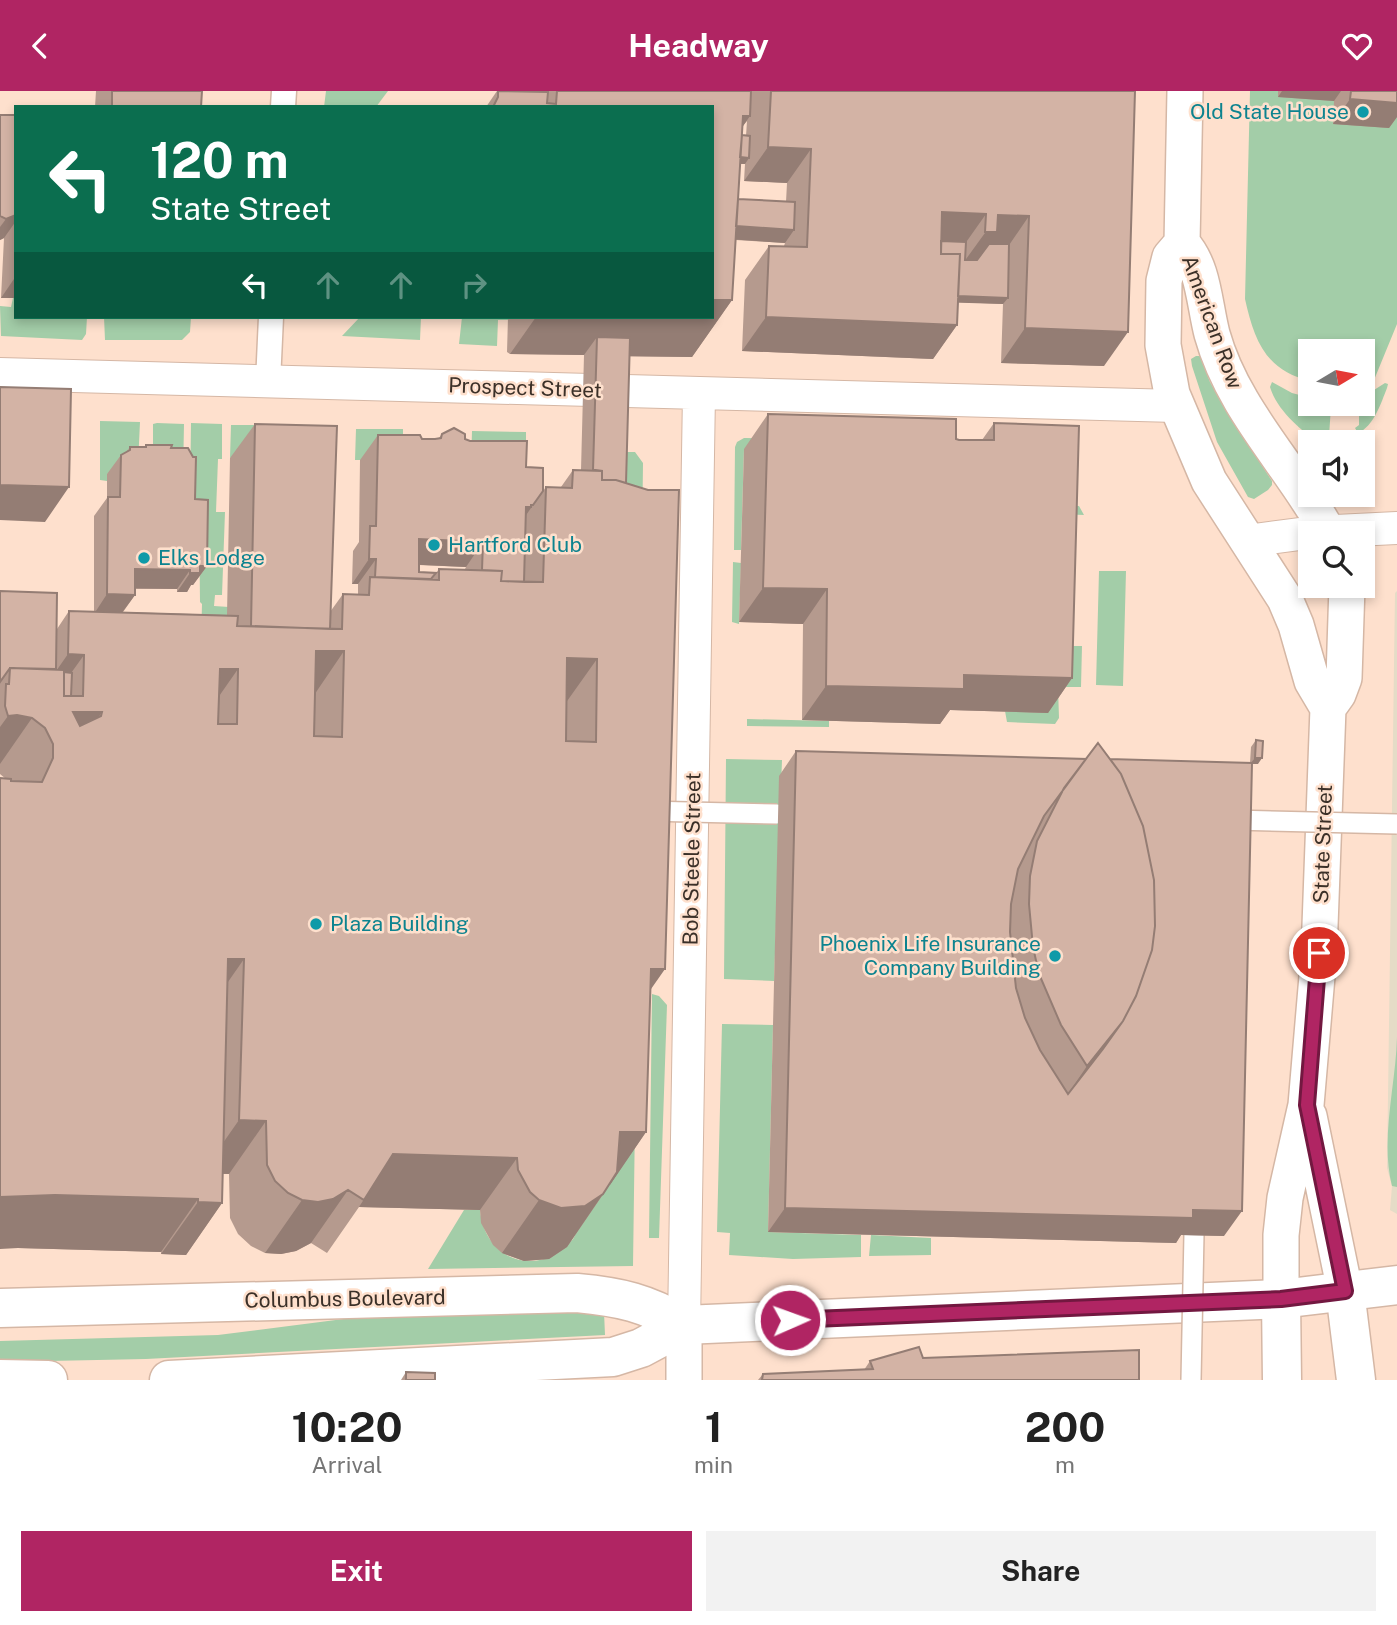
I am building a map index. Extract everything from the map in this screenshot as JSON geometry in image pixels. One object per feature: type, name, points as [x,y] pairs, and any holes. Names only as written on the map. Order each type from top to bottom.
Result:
[{"type":"main road","points":[[1182,243],[1185,91]]},
{"type":"main road","name":"American Row","points":[[1247,541],[1209,481],[1176,406],[1164,355],[1164,288],[1168,262],[1182,243],[1195,262],[1214,341],[1237,394],[1321,521]]},
{"type":"main road","points":[[1247,541],[1286,599],[1312,681],[1328,708]]},
{"type":"main road","name":"State Street","points":[[1281,1299],[1280,1235],[1285,1198],[1307,1105],[1320,928],[1328,708],[1341,688],[1345,675],[1347,598]]},
{"type":"main road","name":"State Street","points":[[1307,1105],[1345,1291]]},
{"type":"main road","name":"Columbus Boulevard","points":[[169,1380],[613,1357],[641,1348],[684,1325],[1281,1299],[1397,1285]]},
{"type":"main road","points":[[1345,1291],[1356,1380]]},
{"type":"main road","name":"Columbus Boulevard","points":[[0,1308],[577,1293],[639,1303],[684,1325]]},
{"type":"main road","points":[[1281,1299],[1282,1380]]},
{"type":"main road","points":[[684,1325],[684,1380]]},
{"type":"main road","points":[[0,1379],[48,1380]]},
{"type":"street","points":[[268,381],[271,319]]},
{"type":"street","name":"Prospect Street","points":[[0,374],[1176,406]]},
{"type":"street","name":"Bob Steele Street","points":[[684,1325],[699,393]]},
{"type":"street","points":[[1375,529],[1397,528]]},
{"type":"street","points":[[1247,541],[1298,535]]},
{"type":"street","points":[[634,810],[777,814]]},
{"type":"street","points":[[1234,820],[1397,824]]},
{"type":"street","points":[[1191,1380],[1194,1234]]},
{"type":"shaded area","points":[[1397,591],[1397,1214],[1390,1210],[1392,1186],[1387,1168]]},
{"type":"green space","points":[[326,91],[388,91],[378,105],[324,105]]},
{"type":"green space","points":[[1250,91],[1397,91],[1397,324],[1376,375],[1376,339],[1298,339],[1298,377],[1283,370],[1272,361],[1258,340],[1245,299]]},
{"type":"green space","points":[[14,298],[14,319],[87,319],[86,334],[82,340],[1,336],[0,306],[11,307]]},
{"type":"green space","points":[[104,319],[191,319],[190,332],[182,340],[105,340]]},
{"type":"green space","points":[[358,319],[421,319],[420,340],[342,336]]},
{"type":"green space","points":[[462,319],[508,319],[498,320],[497,346],[459,344]]},
{"type":"green space","points":[[1200,356],[1210,382],[1227,412],[1272,481],[1268,490],[1254,499],[1248,497],[1217,442],[1192,366],[1191,359]]},
{"type":"green space","points":[[1272,382],[1298,395],[1298,417],[1330,417],[1329,430],[1302,430],[1289,418],[1270,387]]},
{"type":"green space","points":[[1388,384],[1376,413],[1376,389]]},
{"type":"green space","points":[[1359,417],[1373,417],[1364,430],[1356,430]]},
{"type":"green space","points":[[100,421],[140,422],[138,464],[107,474],[107,481],[100,480]]},
{"type":"green space","points":[[191,423],[222,424],[222,459],[218,459],[216,512],[225,512],[222,595],[215,595],[214,606],[229,607],[226,679],[200,679],[202,604],[199,513],[190,499]]},
{"type":"green space","points":[[153,424],[184,424],[183,476],[153,459]]},
{"type":"green space","points":[[231,425],[287,425],[230,458]]},
{"type":"green space","points":[[356,429],[403,429],[403,460],[355,460]]},
{"type":"green space","points":[[472,431],[526,432],[526,492],[471,464]]},
{"type":"green space","points":[[744,438],[818,439],[744,449],[741,550],[734,550],[735,447],[737,442]]},
{"type":"green space","points":[[625,452],[635,452],[643,463],[642,543],[626,509]]},
{"type":"green space","points":[[1053,505],[1079,506],[1084,515],[1059,514],[1054,646],[1082,646],[1081,687],[1058,687],[1059,718],[1055,724],[1007,722],[1005,711],[1048,712]]},
{"type":"green space","points":[[733,562],[741,563],[739,624],[732,622]]},
{"type":"green space","points":[[1099,571],[1126,571],[1123,686],[1096,685]]},
{"type":"green space","points":[[747,719],[829,721],[829,727],[747,726]]},
{"type":"green space","points":[[726,759],[782,760],[774,981],[724,979]]},
{"type":"green space","points":[[652,994],[659,996],[667,1005],[659,1238],[649,1238]]},
{"type":"green space","points":[[722,1024],[773,1025],[768,1232],[861,1235],[861,1257],[793,1259],[729,1255],[730,1233],[717,1232]]},
{"type":"green space","points":[[1397,1037],[1397,1187],[1392,1186],[1389,1168],[1388,1131]]},
{"type":"green space","points":[[635,1119],[633,1266],[428,1269],[464,1210],[480,1210],[484,1228],[492,1242],[503,1253],[516,1259],[545,1259],[560,1251],[573,1239]]},
{"type":"green space","points":[[871,1235],[931,1238],[931,1255],[869,1256]]},
{"type":"green space","points":[[604,1312],[605,1335],[146,1359],[0,1362],[0,1341],[218,1335],[359,1317]]},
{"type":"building","points":[[112,91],[202,91],[201,105],[112,105]]},
{"type":"building","points":[[498,91],[548,92],[547,103],[556,104],[557,91],[751,91],[750,116],[743,116],[732,300],[714,300],[714,105],[494,105]]},
{"type":"building","points":[[771,91],[1135,91],[1128,332],[1025,328],[1029,216],[998,215],[997,232],[985,232],[986,214],[942,212],[941,254],[960,254],[957,325],[766,317],[769,246],[807,247],[811,149],[768,147]]},
{"type":"building","points":[[1351,91],[1397,91],[1397,103],[1350,99]]},
{"type":"building","points":[[0,115],[14,115],[14,216],[6,219],[0,216]]},
{"type":"building","points":[[742,135],[750,136],[749,158],[740,157]]},
{"type":"building","points":[[738,199],[795,202],[794,230],[736,226]]},
{"type":"building","points":[[941,241],[966,242],[965,260],[977,260],[989,244],[1009,244],[1008,298],[958,296],[960,254],[941,254]]},
{"type":"building","points":[[597,337],[630,338],[626,483],[602,480],[602,471],[593,470]]},
{"type":"building","points":[[0,387],[71,389],[69,487],[0,485]]},
{"type":"building","points":[[768,414],[956,419],[956,439],[959,440],[994,440],[994,423],[1079,426],[1072,678],[964,675],[964,689],[826,686],[827,589],[763,588]]},
{"type":"building","points":[[255,424],[337,426],[330,629],[251,626]]},
{"type":"building","points":[[454,428],[465,434],[465,439],[470,441],[527,441],[526,467],[543,468],[543,491],[531,507],[526,507],[524,582],[501,581],[502,571],[482,570],[483,542],[419,539],[419,572],[436,573],[431,579],[375,577],[376,559],[369,559],[370,526],[376,526],[378,435],[420,435],[422,439],[435,439],[441,438],[442,434]]},
{"type":"building","name":"Elks Lodge","points":[[146,445],[188,448],[193,457],[196,457],[195,499],[208,500],[207,566],[200,566],[200,573],[190,573],[190,570],[135,569],[135,595],[107,594],[108,497],[120,497],[121,455],[130,450],[130,447]]},
{"type":"building","name":"Plaza Building","points":[[573,470],[602,471],[602,480],[616,480],[648,490],[679,490],[665,969],[651,969],[646,1132],[620,1132],[617,1172],[603,1194],[585,1206],[561,1208],[539,1200],[530,1192],[518,1170],[517,1158],[393,1154],[364,1200],[348,1190],[333,1199],[318,1202],[302,1200],[288,1193],[275,1181],[267,1165],[266,1121],[239,1120],[244,959],[228,959],[222,1203],[198,1202],[198,1199],[55,1195],[0,1197],[0,778],[42,782],[53,758],[53,744],[45,728],[32,718],[8,716],[5,706],[10,668],[64,670],[64,696],[83,696],[84,655],[68,654],[69,611],[238,616],[237,626],[342,629],[343,594],[369,595],[370,577],[439,580],[439,569],[502,571],[501,581],[543,582],[546,487],[572,488]],"holes":[[[316,651],[344,651],[342,737],[314,736]],[[567,658],[597,659],[596,742],[566,741]],[[220,669],[238,669],[237,724],[218,724]],[[73,712],[102,712],[101,716],[80,726]]]},
{"type":"building","points":[[0,591],[57,593],[56,669],[10,668],[0,682]]},
{"type":"building","points":[[64,672],[72,673],[71,696],[64,696]]},
{"type":"building","points":[[1256,740],[1263,741],[1262,758],[1255,758]]},
{"type":"building","points":[[1098,743],[1121,774],[1143,826],[1154,880],[1155,926],[1152,950],[1136,996],[1123,1021],[1087,1066],[1061,1025],[1039,974],[1033,947],[1029,904],[1030,876],[1037,841],[1064,788]]},
{"type":"building","points":[[796,751],[1086,759],[1044,816],[1018,869],[1011,904],[1010,932],[1016,988],[1025,1018],[1040,1050],[1068,1094],[1123,1021],[1136,996],[1152,950],[1155,926],[1154,880],[1143,826],[1121,774],[1110,759],[1252,763],[1242,1211],[1193,1210],[1193,1218],[785,1208]]},
{"type":"building","points":[[919,1347],[923,1358],[1139,1350],[1139,1380],[762,1380],[763,1374],[873,1369],[870,1361]]},
{"type":"building","points":[[406,1372],[435,1373],[435,1380],[406,1380]]},
{"type":"place","name":"Old State House","points":[[1363,112]]},
{"type":"place","name":"Hartford Club","points":[[434,545]]},
{"type":"place","name":"Elks Lodge","points":[[144,558]]},
{"type":"place","name":"Plaza Building","points":[[316,924]]},
{"type":"place","name":"Phoenix Life Insurance Company Building","points":[[1055,956]]},
{"type":"route","points":[[790,1320],[1281,1299],[1345,1291],[1307,1105],[1319,953]]}]
